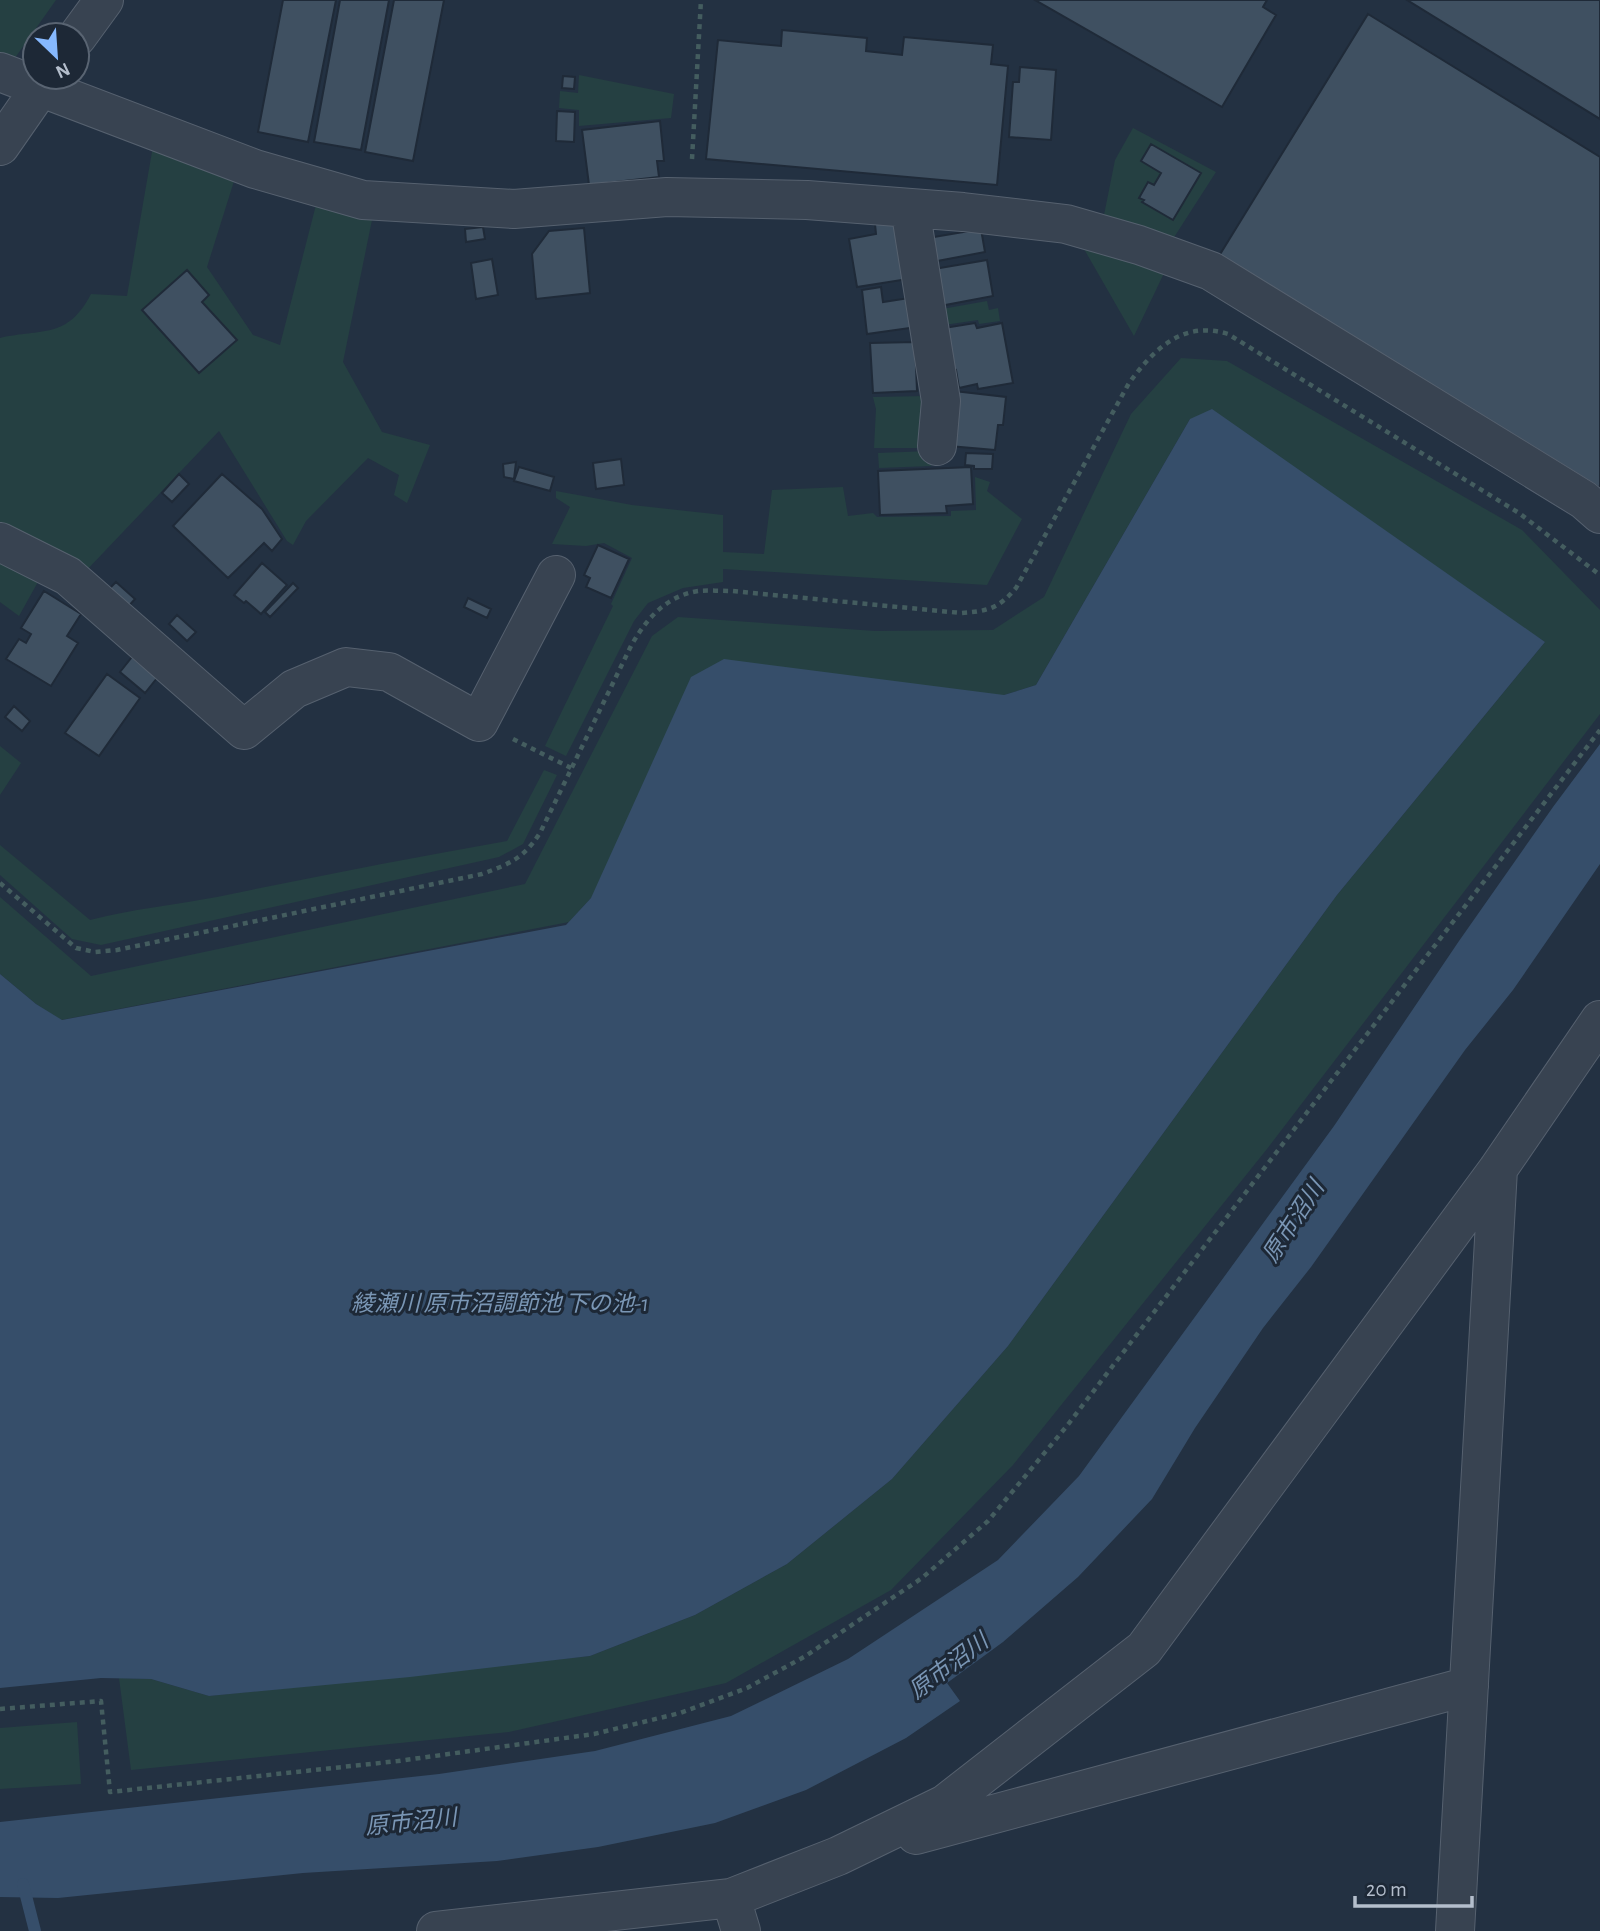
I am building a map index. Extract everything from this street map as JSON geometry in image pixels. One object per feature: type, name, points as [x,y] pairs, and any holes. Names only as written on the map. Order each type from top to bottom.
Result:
[{"type":"street","points":[[88,21],[103,0]]},
{"type":"street","points":[[0,72],[21,77]]},
{"type":"street","points":[[0,146],[38,91]]},
{"type":"street","points":[[64,91],[255,169],[363,200],[514,209],[667,198],[807,200],[1066,224],[1139,245],[1212,271],[1584,500],[1600,514]]},
{"type":"street","points":[[910,208],[941,401],[937,446]]},
{"type":"street","points":[[0,542],[68,576],[244,730],[294,689],[346,667],[389,672],[479,722],[556,575]]},
{"type":"street","points":[[436,1931],[736,1914],[838,1856],[945,1804],[1144,1649],[1498,1169],[1600,1020]]},
{"type":"street","points":[[1455,1931],[1498,1169]]},
{"type":"street","points":[[838,1856],[1469,1686]]},
{"type":"path","points":[[689,198],[701,0]]},
{"type":"path","points":[[0,883],[76,948],[95,952],[117,950],[482,874],[510,863],[528,851],[540,834],[643,623],[666,603],[697,591],[732,591],[961,612],[986,611],[1003,603],[1016,588],[1129,383],[1143,364],[1168,342],[1188,331],[1212,330],[1228,334],[1519,513],[1600,575]]},
{"type":"path","points":[[479,722],[571,768]]},
{"type":"path","points":[[0,1710],[101,1701],[110,1792],[398,1761],[594,1734],[680,1713],[747,1688],[804,1657],[922,1578],[988,1521],[1074,1416],[1600,730]]},
{"type":"green space","points":[[0,0],[56,0],[41,21],[21,21],[21,49],[10,65],[0,60]]},
{"type":"green space","points":[[579,75],[674,94],[671,118],[579,126],[579,110],[559,108],[560,91],[578,93]]},
{"type":"green space","points":[[1133,128],[1216,172],[1171,242],[1104,215],[1115,160]]},
{"type":"green space","points":[[153,146],[235,178],[207,267],[253,335],[280,345],[317,201],[373,215],[343,362],[382,432],[430,445],[407,503],[394,495],[399,475],[368,458],[306,521],[293,545],[287,541],[219,431],[84,573],[0,528],[0,338],[63,326],[82,309],[91,294],[127,296]]},
{"type":"green space","points":[[1080,242],[1166,269],[1134,336]]},
{"type":"green space","points":[[987,301],[989,310],[998,308],[1000,321],[979,324],[978,320],[944,325],[942,309]]},
{"type":"green space","points":[[1181,358],[1227,361],[1522,530],[1600,610],[1600,714],[1267,1149],[1013,1465],[891,1590],[726,1683],[509,1732],[131,1770],[119,1678],[151,1679],[209,1696],[590,1656],[695,1615],[787,1564],[892,1479],[1008,1346],[1337,895],[1545,642],[1190,419],[1036,685],[1004,695],[591,898],[569,922],[61,1020],[36,1004],[0,974],[0,897],[91,976],[525,884],[652,636],[678,617],[875,631],[993,630],[1044,597],[1131,414]]},
{"type":"green space","points":[[929,396],[926,448],[874,448],[876,409],[873,397]]},
{"type":"green space","points":[[930,451],[931,466],[879,468],[878,453]]},
{"type":"green space","points":[[975,477],[990,482],[987,491],[1022,519],[987,585],[723,569],[723,582],[683,588],[648,603],[634,621],[566,756],[545,746],[613,606],[611,604],[632,558],[604,543],[586,546],[552,544],[570,507],[556,498],[556,491],[632,505],[723,515],[723,552],[764,554],[772,490],[843,487],[848,516],[873,513],[877,517],[951,516],[951,511],[976,510]]},
{"type":"green space","points":[[0,561],[39,580],[19,616],[0,602]]},
{"type":"green space","points":[[0,746],[21,763],[0,795]]},
{"type":"green space","points":[[544,770],[557,775],[523,844],[499,857],[101,945],[72,939],[0,875],[0,845],[90,920],[217,897],[507,841]]},
{"type":"green space","points":[[77,1722],[81,1784],[0,1789],[0,1728]]},
{"type":"water","name":"綾瀬川 原市沼調節池 下の池-1","points":[[1212,409],[1545,642],[1337,895],[1008,1346],[892,1479],[787,1564],[695,1615],[590,1656],[209,1696],[151,1679],[101,1678],[0,1688],[0,974],[36,1004],[62,1020],[566,925],[591,898],[691,677],[724,659],[1004,695],[1036,685],[1190,419]]},
{"type":"water","name":"原市沼川","points":[[1600,744],[1600,864],[1513,990],[1465,1050],[1311,1267],[1263,1328],[1195,1428],[1152,1499],[1078,1577],[1003,1642],[947,1683],[960,1701],[906,1738],[806,1790],[715,1823],[598,1847],[497,1861],[303,1873],[58,1898],[0,1897],[0,1822],[439,1774],[595,1751],[731,1716],[848,1659],[998,1560],[1079,1476],[1334,1126],[1459,941]]},
{"type":"building","points":[[283,0],[336,0],[308,142],[258,132]]},
{"type":"building","points":[[340,0],[389,0],[361,150],[314,142]]},
{"type":"building","points":[[394,0],[444,0],[413,161],[365,152]]},
{"type":"building","points":[[1035,0],[1267,0],[1263,7],[1276,15],[1222,107]]},
{"type":"building","points":[[1407,0],[1600,0],[1600,119]]},
{"type":"building","points":[[1368,14],[1600,157],[1600,488],[1219,256]]},
{"type":"building","points":[[782,30],[867,38],[866,51],[902,55],[904,37],[993,45],[991,64],[1008,66],[997,185],[706,159],[718,40],[781,46]]},
{"type":"building","points":[[1020,67],[1056,70],[1051,140],[1009,137],[1013,82],[1019,82]]},
{"type":"building","points":[[563,76],[575,77],[574,89],[562,88]]},
{"type":"building","points":[[557,111],[575,112],[574,142],[556,141]]},
{"type":"building","points":[[660,121],[664,161],[657,161],[659,177],[589,185],[582,130]]},
{"type":"building","points":[[1151,144],[1201,173],[1173,220],[1139,198],[1148,182],[1154,185],[1161,173],[1141,161]]},
{"type":"building","points":[[898,221],[908,279],[857,287],[849,239],[876,234],[875,224]]},
{"type":"building","points":[[483,227],[485,239],[466,242],[465,229]]},
{"type":"building","points":[[584,228],[590,293],[536,299],[532,254],[549,231]]},
{"type":"building","points":[[981,229],[985,252],[932,262],[928,238]]},
{"type":"building","points":[[492,259],[498,295],[476,299],[471,263]]},
{"type":"building","points":[[987,260],[993,296],[940,306],[934,269]]},
{"type":"building","points":[[187,270],[209,295],[202,302],[237,340],[199,373],[142,310]]},
{"type":"building","points":[[881,287],[883,302],[909,298],[917,327],[867,334],[862,290]]},
{"type":"building","points":[[975,323],[977,328],[1002,323],[1013,383],[978,389],[977,384],[959,388],[956,370],[952,371],[944,328]]},
{"type":"building","points":[[915,342],[917,391],[873,393],[870,343]]},
{"type":"building","points":[[954,391],[1006,397],[1003,425],[998,425],[995,450],[949,446]]},
{"type":"building","points":[[966,453],[993,454],[992,469],[974,469],[974,466],[965,465]]},
{"type":"building","points":[[621,459],[624,485],[596,489],[593,463]]},
{"type":"building","points":[[516,462],[514,479],[504,477],[503,464]]},
{"type":"building","points":[[519,467],[554,477],[550,491],[514,481]]},
{"type":"building","points":[[971,467],[973,504],[946,506],[947,513],[880,515],[878,471]]},
{"type":"building","points":[[179,474],[189,484],[172,502],[162,493]]},
{"type":"building","points":[[222,474],[262,509],[282,539],[272,551],[264,543],[228,578],[173,526]]},
{"type":"building","points":[[598,545],[629,559],[611,598],[586,587],[590,578],[584,575]]},
{"type":"building","points":[[262,563],[287,585],[261,614],[234,595]]},
{"type":"building","points":[[116,582],[135,599],[127,608],[108,590]]},
{"type":"building","points":[[293,583],[298,588],[270,617],[265,612]]},
{"type":"building","points":[[44,591],[81,614],[67,636],[78,643],[51,686],[6,659],[19,639],[26,643],[31,634],[21,628]]},
{"type":"building","points":[[468,598],[491,609],[487,618],[464,607]]},
{"type":"building","points":[[177,615],[196,632],[187,641],[169,624]]},
{"type":"building","points":[[132,657],[157,678],[145,693],[120,672]]},
{"type":"building","points":[[107,674],[140,698],[99,756],[65,733]]},
{"type":"building","points":[[14,706],[30,721],[22,731],[5,717]]},
{"type":"waterway","points":[[23,1884],[35,1931]]}]
